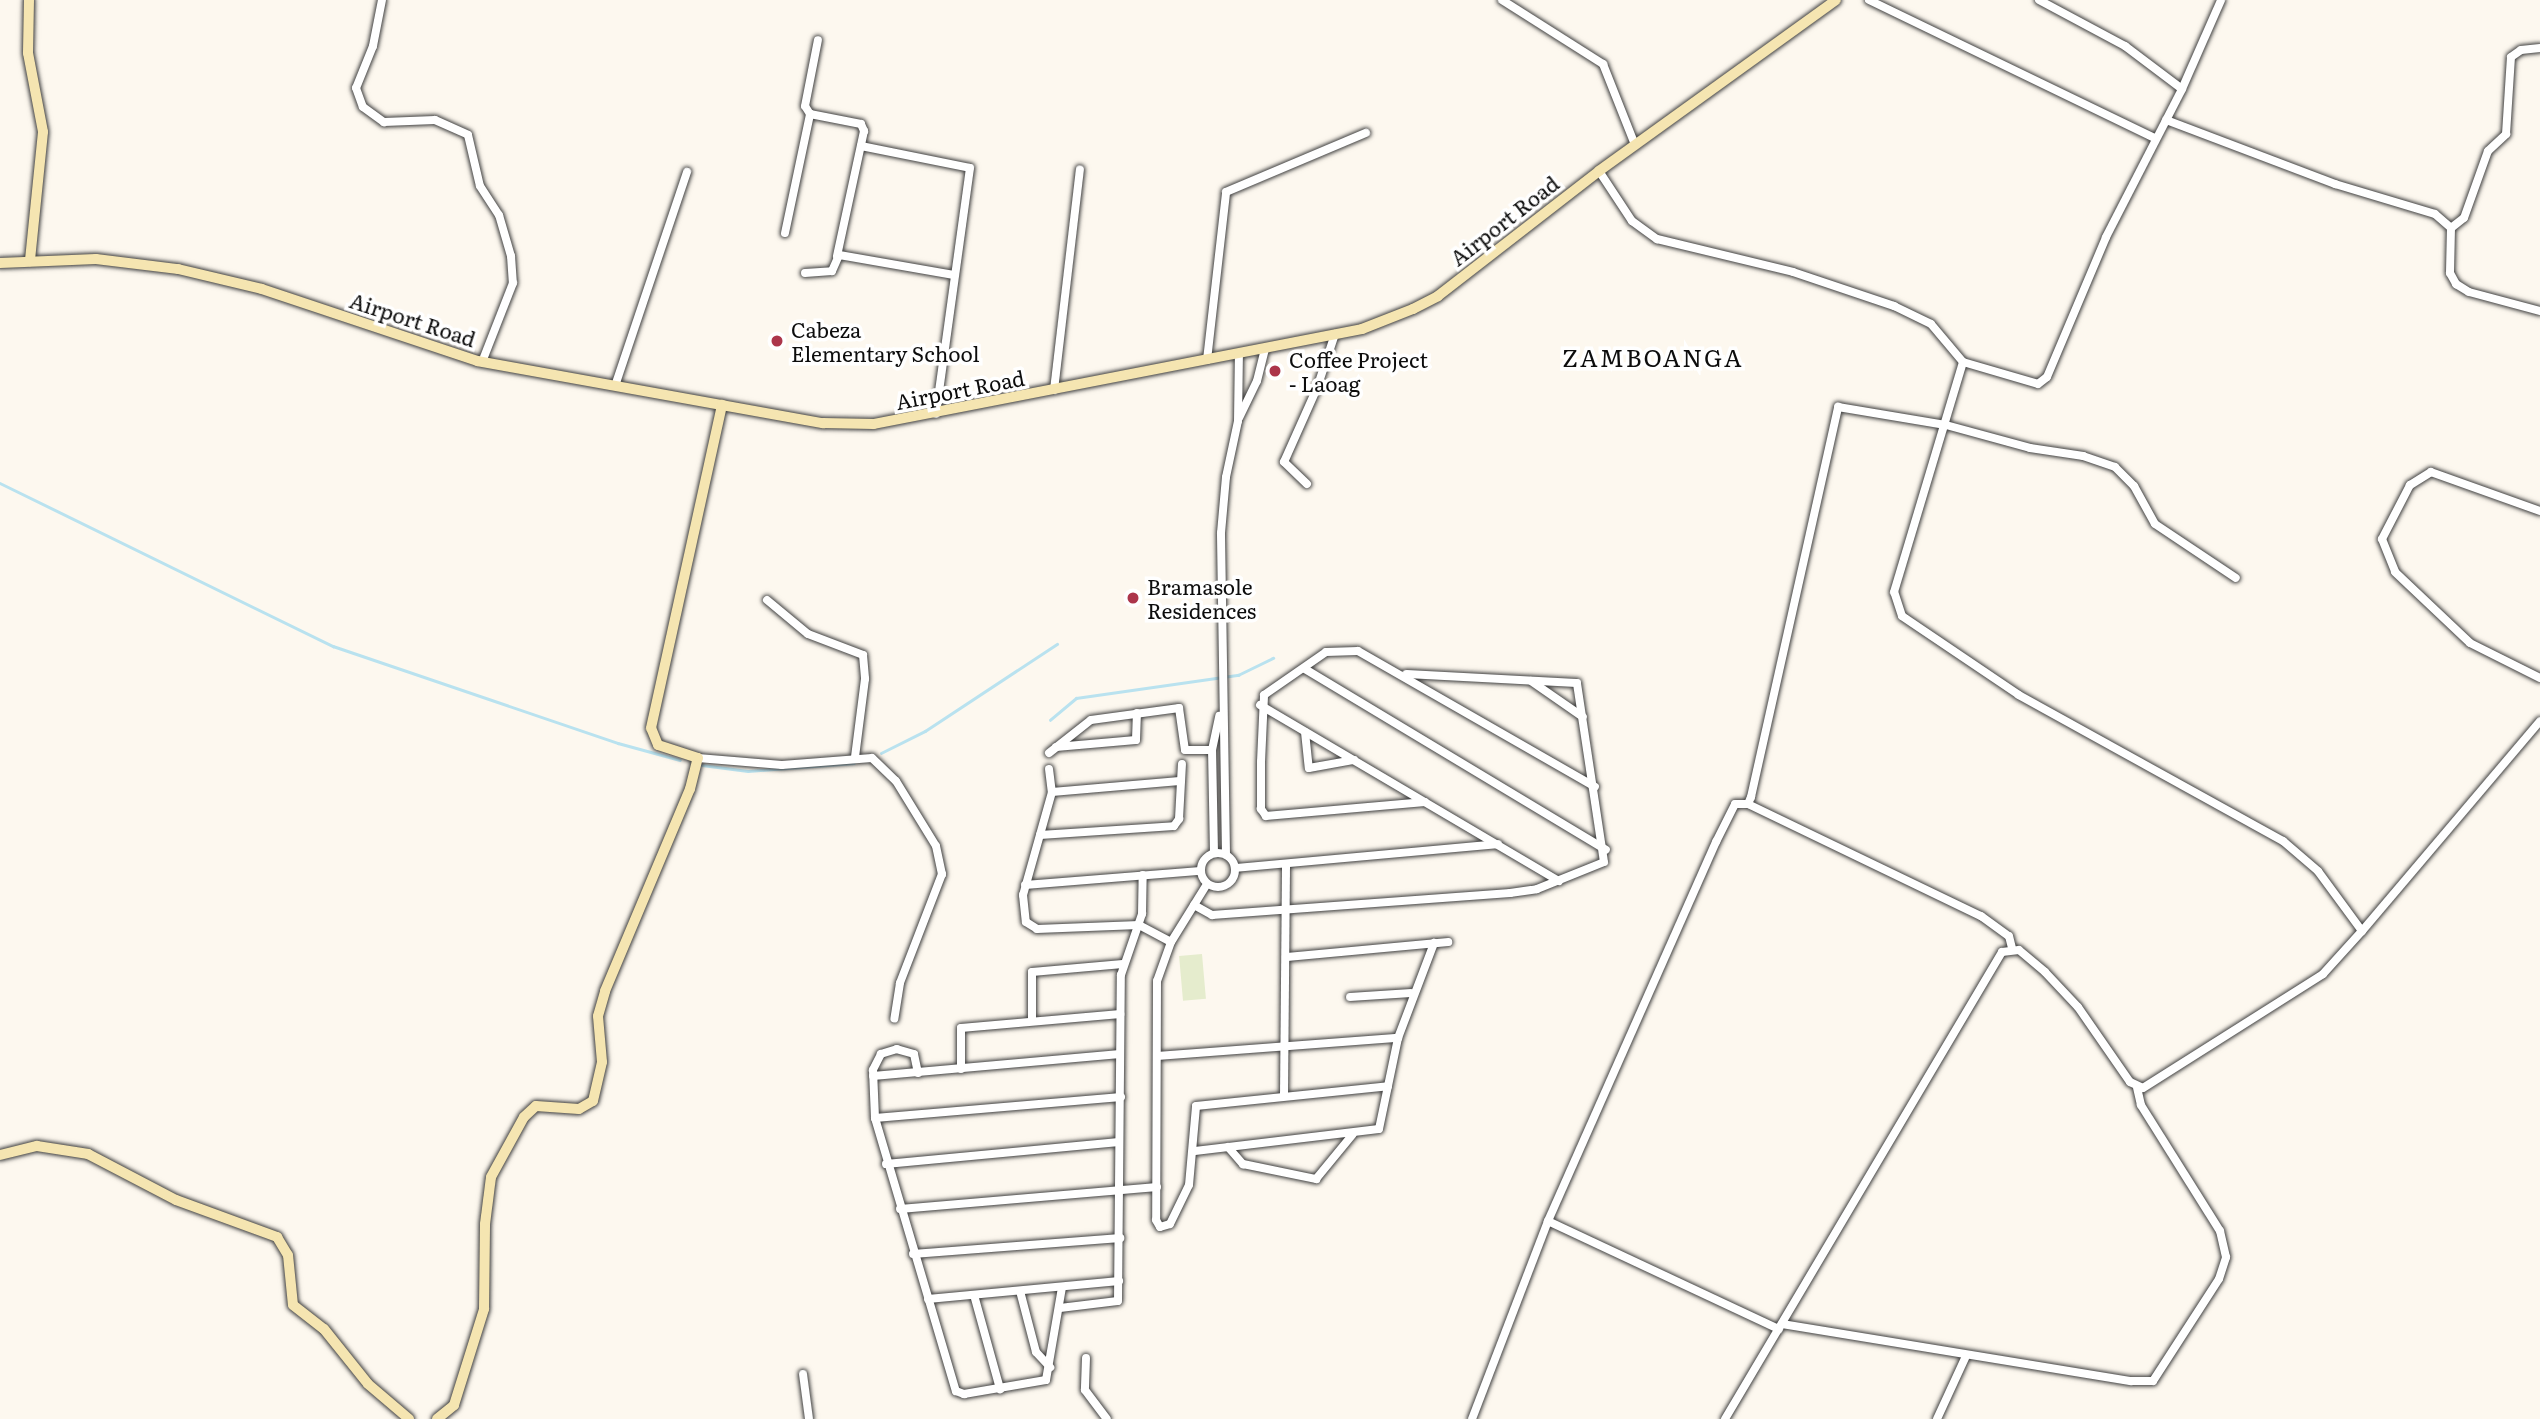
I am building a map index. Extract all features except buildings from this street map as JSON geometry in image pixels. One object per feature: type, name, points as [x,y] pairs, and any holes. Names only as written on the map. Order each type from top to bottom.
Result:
[{"type":"main road","points":[[29,0],[27,53],[44,132],[30,261]]},
{"type":"main road","name":"Airport Road","points":[[0,263],[133,261],[216,277],[482,362],[823,423],[874,424],[1207,360],[1335,334],[1387,320],[1438,296],[1599,171],[1836,0]]},
{"type":"main road","points":[[437,1419],[454,1405],[484,1309],[488,1190],[496,1166],[524,1117],[536,1106],[579,1109],[593,1101],[602,1062],[598,1016],[605,991],[690,789],[698,758],[658,745],[651,728],[722,405]]},
{"type":"main road","points":[[0,1155],[37,1146],[88,1154],[176,1200],[277,1237],[288,1255],[293,1306],[324,1329],[368,1384],[409,1419]]},
{"type":"street","points":[[382,0],[373,47],[356,88],[363,107],[384,122],[435,120],[468,135],[480,186],[499,215],[511,256],[513,283],[482,362]]},
{"type":"street","points":[[1502,0],[1603,64],[1635,145]]},
{"type":"street","points":[[1868,0],[2155,138]]},
{"type":"street","points":[[2039,0],[2125,46],[2182,89]]},
{"type":"street","points":[[1599,171],[1626,213],[1647,234],[1682,248],[1793,272],[1894,306],[1931,324],[1963,362],[2026,384],[2048,377],[2106,237],[2182,89],[2221,0]]},
{"type":"street","points":[[785,233],[810,114],[805,106],[818,40]]},
{"type":"street","points":[[2451,228],[2464,218],[2488,151],[2506,134],[2511,57],[2521,50],[2540,48]]},
{"type":"street","points":[[806,273],[832,271],[838,256],[861,146],[861,124],[810,114]]},
{"type":"street","points":[[2166,120],[2335,184],[2435,214],[2451,228]]},
{"type":"street","points":[[1207,360],[1226,192],[1366,133]]},
{"type":"street","points":[[861,146],[970,168],[936,414]]},
{"type":"street","points":[[1054,390],[1080,170]]},
{"type":"street","points":[[615,386],[687,172]]},
{"type":"street","points":[[2451,228],[2450,273],[2456,284],[2469,292],[2540,311]]},
{"type":"street","points":[[838,256],[954,275]]},
{"type":"street","points":[[1307,484],[1285,468],[1284,462],[1317,388],[1335,334]]},
{"type":"street","points":[[1238,421],[1257,381],[1265,348]]},
{"type":"street","points":[[1235,868],[1226,854],[1223,801],[1224,648],[1221,533],[1226,477],[1238,421],[1240,353]]},
{"type":"street","points":[[1963,362],[1894,592],[1902,616],[2019,695],[2283,841],[2318,871],[2362,931]]},
{"type":"street","points":[[1748,804],[1836,410],[1841,405],[1946,425],[2031,448],[2083,456],[2115,467],[2134,486],[2155,524],[2236,578]]},
{"type":"street","points":[[2540,511],[2431,472],[2410,485],[2382,540],[2395,572],[2470,643],[2540,678]]},
{"type":"street","points":[[767,600],[802,631],[863,655],[865,680],[855,757]]},
{"type":"street","points":[[1425,802],[1266,816],[1261,809],[1261,705],[1266,691],[1326,653],[1350,650],[1406,674],[1595,787]]},
{"type":"street","points":[[1306,668],[1606,850]]},
{"type":"street","points":[[1194,905],[1212,915],[1510,893],[1559,881],[1604,862],[1606,850],[1577,682],[1406,674]]},
{"type":"street","points":[[1531,681],[1583,717]]},
{"type":"street","points":[[1261,705],[1559,881]]},
{"type":"street","points":[[1137,713],[1136,740],[1052,750],[1091,720],[1137,713],[1181,709],[1185,750],[1212,750]]},
{"type":"street","points":[[1214,853],[1212,750],[1222,710]]},
{"type":"street","points":[[2137,1087],[2149,1086],[2186,1065],[2323,974],[2540,721]]},
{"type":"street","points":[[1306,732],[1309,768],[1354,760]]},
{"type":"street","points":[[698,758],[782,765],[855,757],[872,758],[884,766],[936,846],[942,864],[940,881],[900,983],[894,1020]]},
{"type":"street","points":[[1040,835],[1174,826],[1179,819],[1182,764]]},
{"type":"street","points":[[1049,769],[1052,792],[1025,885],[1024,916],[1030,928],[1139,925],[1171,942]]},
{"type":"street","points":[[1052,792],[1180,780]]},
{"type":"street","points":[[1212,801],[1223,801]]},
{"type":"street","points":[[1472,1419],[1548,1221],[1735,804],[1748,804],[1981,916],[2009,936],[2012,948]]},
{"type":"street","points":[[1235,868],[1498,844]]},
{"type":"street","points":[[1207,884],[1200,871],[1205,858],[1214,853],[1226,854]]},
{"type":"street","points":[[1284,1096],[1288,911],[1286,865]]},
{"type":"street","points":[[1207,884],[1226,885],[1235,868]]},
{"type":"street","points":[[1025,885],[1200,871]]},
{"type":"street","points":[[1060,1308],[1114,1304],[1119,1281],[1120,1014],[1123,964],[1139,925],[1143,875]]},
{"type":"street","points":[[1207,884],[1171,942],[1157,981],[1156,1220],[1166,1228],[1189,1185],[1195,1151],[1196,1106],[1388,1086]]},
{"type":"street","points":[[1287,957],[1448,942]]},
{"type":"street","points":[[1195,1151],[1378,1129],[1411,993],[1433,943]]},
{"type":"street","points":[[1548,1221],[1780,1326],[2146,1383],[2153,1381],[2177,1347],[2224,1268],[2224,1242],[2141,1105],[2137,1087],[2078,1007],[2026,954],[2012,948],[2000,954],[1780,1326],[1725,1419]]},
{"type":"street","points":[[1032,1021],[1032,972],[1123,964]]},
{"type":"street","points":[[1350,998],[1411,993]]},
{"type":"street","points":[[961,1069],[961,1028],[1120,1014]]},
{"type":"street","points":[[1157,1056],[1398,1038]]},
{"type":"street","points":[[918,1073],[914,1054],[892,1049],[875,1061],[875,1118],[886,1164],[956,1391],[1000,1389],[1044,1382],[1050,1367],[1062,1287]]},
{"type":"street","points":[[873,1076],[1120,1055]]},
{"type":"street","points":[[875,1118],[1121,1097]]},
{"type":"street","points":[[1228,1147],[1243,1164],[1316,1179],[1353,1134]]},
{"type":"street","points":[[886,1164],[1119,1142]]},
{"type":"street","points":[[900,1209],[1157,1187]]},
{"type":"street","points":[[913,1254],[1120,1238]]},
{"type":"street","points":[[928,1299],[1119,1281]]},
{"type":"street","points":[[1020,1291],[1036,1352],[1050,1367]]},
{"type":"street","points":[[974,1295],[1000,1389]]},
{"type":"street","points":[[1937,1419],[1966,1356]]},
{"type":"street","points":[[1086,1358],[1082,1383],[1107,1419]]},
{"type":"street","points":[[803,1374],[809,1419]]},
{"type":"green space","points":[[1202,954],[1206,999],[1183,1001],[1179,956]]},
{"type":"waterway","points":[[0,483],[333,646],[618,743],[680,760]]},
{"type":"waterway","points":[[881,753],[925,731],[1057,644]]},
{"type":"waterway","points":[[1050,720],[1076,698],[1238,675],[1273,658]]},
{"type":"waterway","points":[[702,765],[748,771],[854,763]]},
{"type":"place","name":"Cabeza Elementary School","points":[[777,341]]},
{"type":"place","name":"Coffee Project - Laoag","points":[[1275,371]]},
{"type":"place","name":"Bramasole Residences","points":[[1133,598]]},
{"type":"district","name":"ZAMBOANGA","points":[[1653,357]]}]
